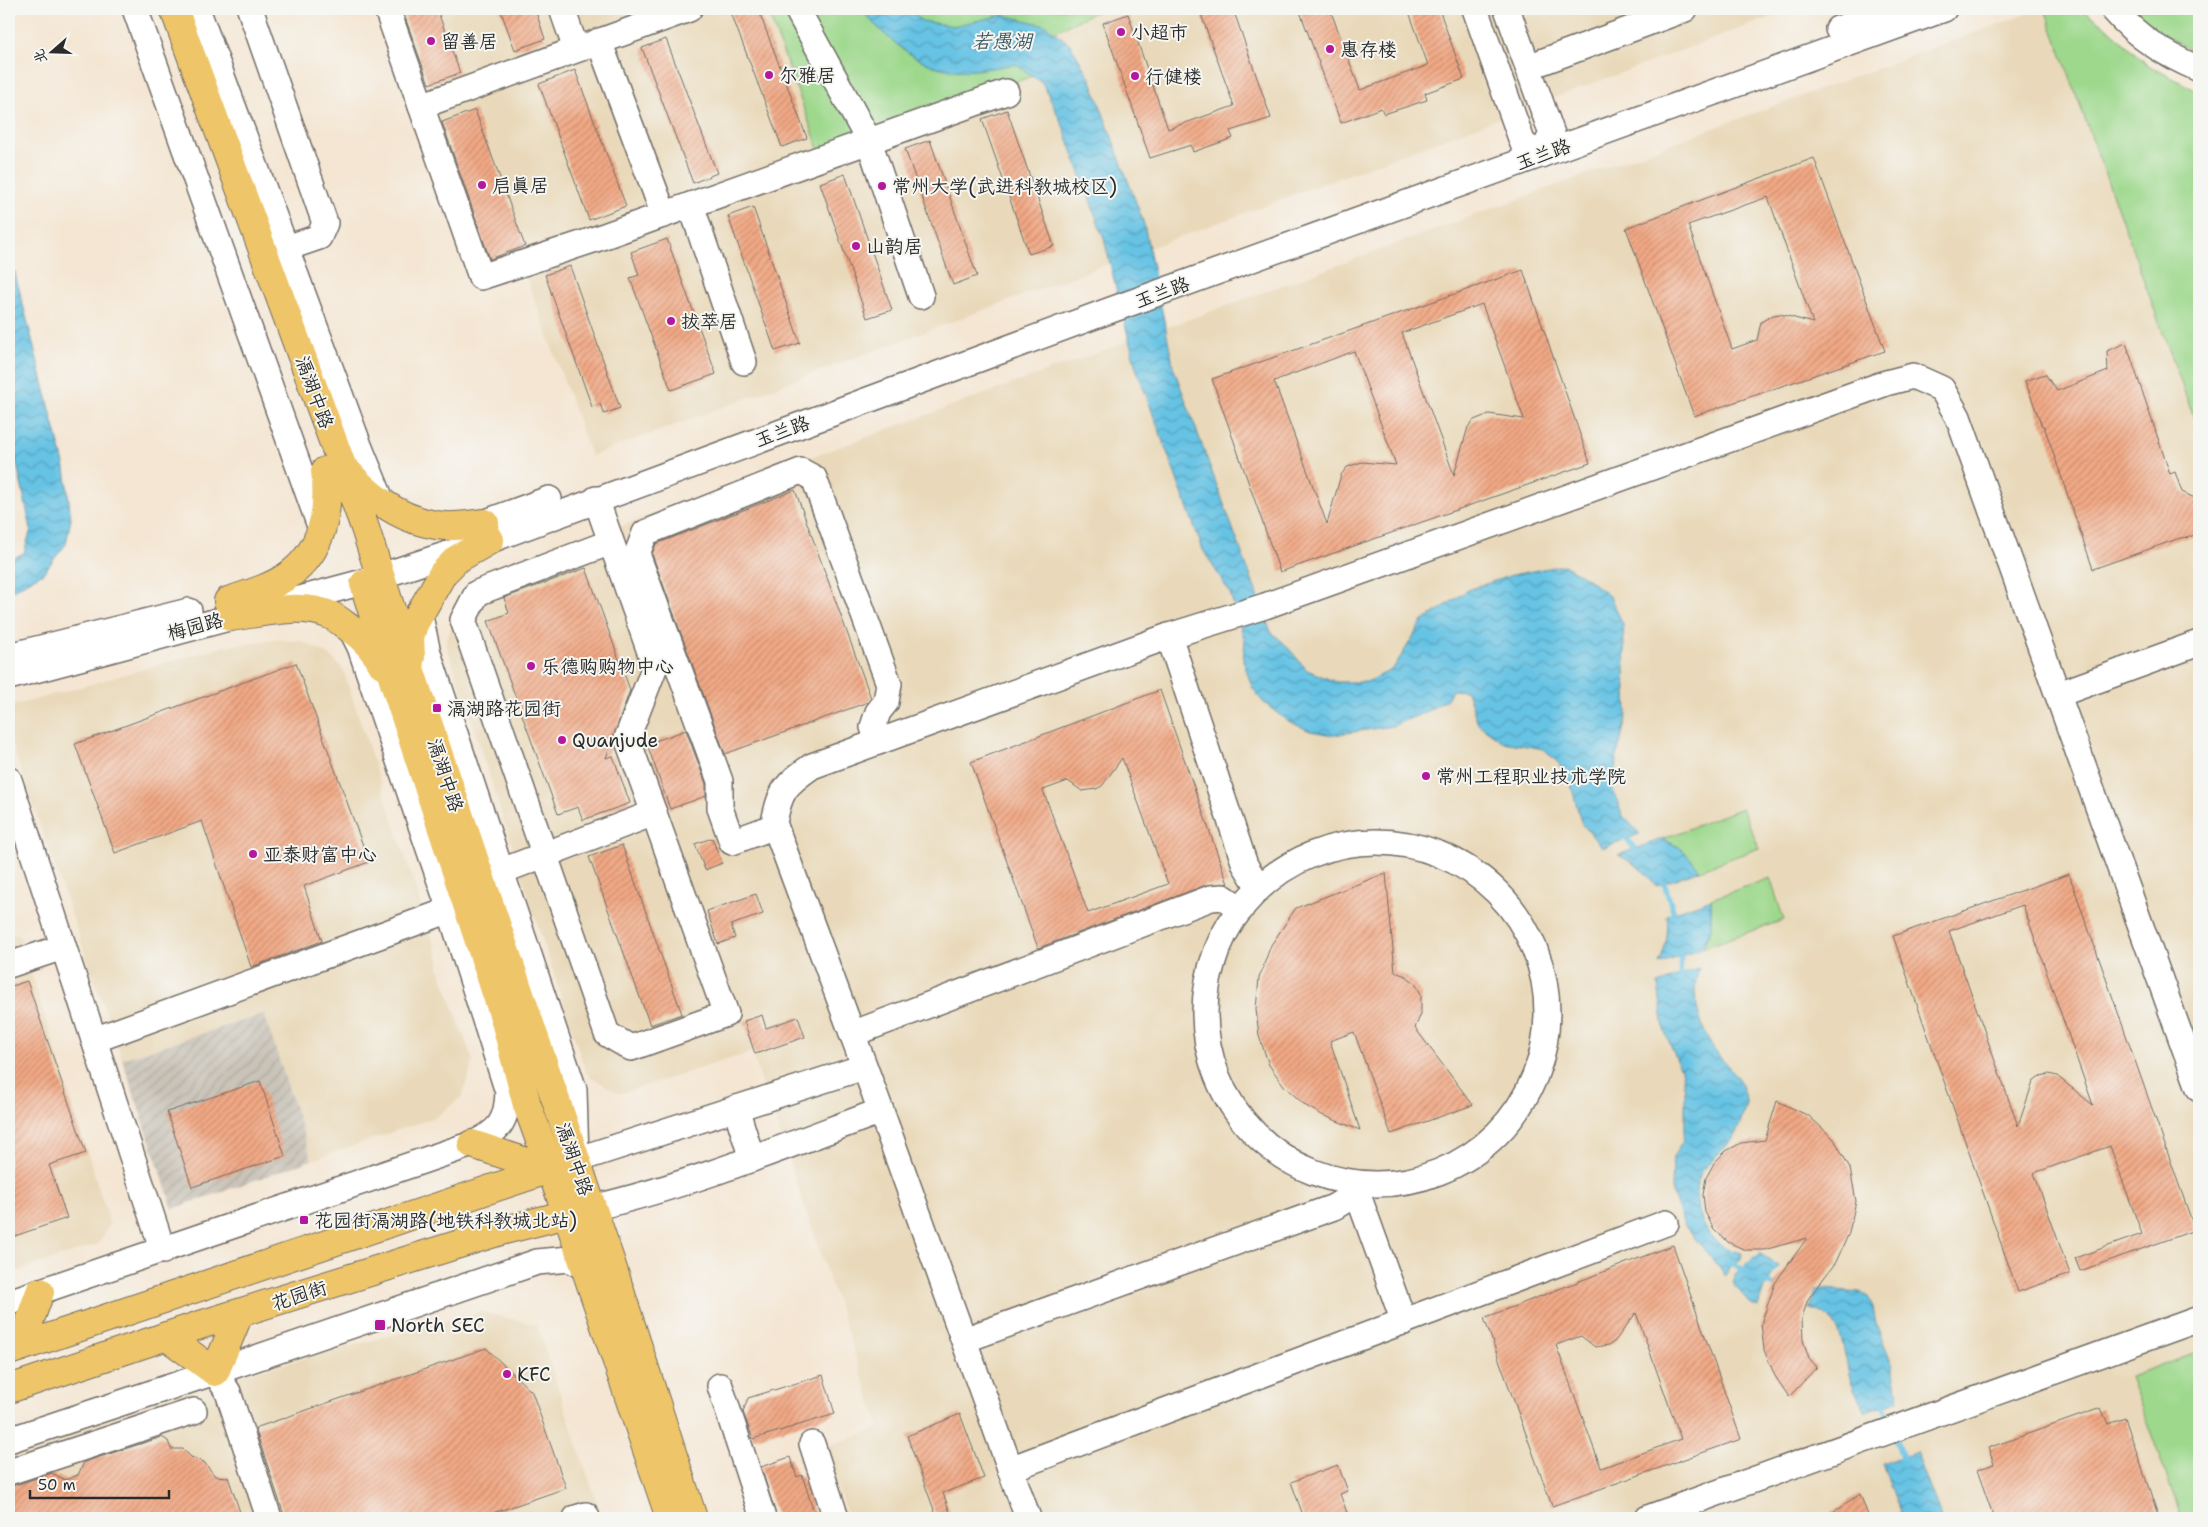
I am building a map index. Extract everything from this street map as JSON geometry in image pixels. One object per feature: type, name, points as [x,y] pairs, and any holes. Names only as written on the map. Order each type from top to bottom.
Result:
[{"type":"main road","name":"滆湖中路","points":[[157,9],[334,468],[370,572],[504,1016],[527,1105],[551,1170],[579,1211],[693,1518]]},
{"type":"main road","name":"滆湖中路","points":[[174,9],[275,252],[334,468]]},
{"type":"main road","points":[[229,609],[289,575],[301,564],[314,547],[322,529],[334,468],[382,502],[418,522],[487,532]]},
{"type":"main road","points":[[406,687],[411,662],[410,638],[419,612],[443,573],[487,532]]},
{"type":"main road","points":[[229,609],[310,609],[331,615],[374,649],[406,687]]},
{"type":"main road","name":"滆湖中路","points":[[406,687],[576,1160],[579,1211],[586,1269],[670,1518]]},
{"type":"main road","points":[[472,1144],[551,1170]]},
{"type":"main road","points":[[14,1349],[551,1170],[576,1160]]},
{"type":"main road","name":"花园街","points":[[9,1389],[166,1336],[501,1231],[579,1211]]},
{"type":"main road","points":[[14,1349],[40,1292]]},
{"type":"main road","points":[[166,1336],[215,1372],[239,1314]]},
{"type":"street","points":[[135,9],[322,529]]},
{"type":"street","points":[[197,9],[275,252],[382,502]]},
{"type":"street","points":[[250,9],[325,223],[319,237],[275,252]]},
{"type":"street","points":[[387,9],[481,277],[664,215],[1006,92]]},
{"type":"street","points":[[562,9],[588,45],[664,215]]},
{"type":"street","points":[[421,106],[689,9]]},
{"type":"street","points":[[797,9],[869,141],[921,296]]},
{"type":"street","points":[[1475,9],[1538,144]]},
{"type":"street","points":[[1507,9],[1528,67],[1538,144]]},
{"type":"street","points":[[1528,67],[1685,9]]},
{"type":"street","name":"玉兰路","points":[[370,572],[487,532],[1168,282],[1892,9]]},
{"type":"street","name":"玉兰路","points":[[1538,144],[1944,9]]},
{"type":"street","points":[[2108,9],[2164,53],[2199,69]]},
{"type":"street","points":[[691,205],[744,362]]},
{"type":"street","name":"玉兰路","points":[[487,532],[596,500],[1111,302]]},
{"type":"street","points":[[1028,1518],[881,1111],[775,826],[778,799],[790,782],[812,766],[1169,636],[1234,617],[1886,383],[1913,376],[1942,389],[1958,416],[2199,1088]]},
{"type":"street","points":[[775,826],[732,842],[720,808],[720,781],[638,554],[645,533],[801,472],[814,478],[889,684],[886,702],[878,712],[873,727],[878,742]]},
{"type":"street","points":[[596,500],[656,666],[627,738],[726,1014],[631,1048],[607,1034],[463,620],[477,592],[611,542]]},
{"type":"street","name":"梅园路","points":[[9,677],[229,609],[370,572]]},
{"type":"street","name":"梅园路","points":[[9,656],[229,609]]},
{"type":"street","points":[[419,612],[428,653],[574,1090],[576,1160],[864,1067]]},
{"type":"street","points":[[9,1302],[472,1144],[498,1128],[508,1111],[508,1092],[450,910],[360,647],[350,629]]},
{"type":"street","points":[[1169,636],[1245,865],[1258,886]]},
{"type":"street","points":[[2059,694],[2199,643]]},
{"type":"street","points":[[9,780],[162,1251]]},
{"type":"street","points":[[502,871],[654,813]]},
{"type":"street","points":[[1359,841],[1415,845],[1467,866],[1509,904],[1538,954],[1548,1011],[1539,1068],[1512,1119],[1470,1158],[1418,1182],[1360,1186],[1304,1171],[1257,1138],[1223,1093],[1205,1040],[1206,984],[1224,930],[1258,886],[1305,855],[1359,841]]},
{"type":"street","points":[[852,1034],[1212,898],[1224,897],[1241,909]]},
{"type":"street","points":[[94,1040],[450,910]]},
{"type":"street","points":[[9,965],[63,947]]},
{"type":"street","points":[[736,1108],[752,1158]]},
{"type":"street","points":[[579,1211],[630,1200],[881,1111]]},
{"type":"street","points":[[1354,1184],[1404,1322]]},
{"type":"street","points":[[964,1340],[1334,1207],[1347,1199],[1354,1184]]},
{"type":"street","points":[[1010,1469],[1666,1223]]},
{"type":"street","points":[[194,1411],[15,1470],[10,1439],[215,1372],[537,1262],[570,1259],[586,1269]]},
{"type":"street","points":[[1648,1518],[1704,1509],[1889,1431],[2199,1319]]},
{"type":"street","points":[[215,1372],[220,1395],[258,1518]]},
{"type":"street","points":[[215,1372],[228,1392],[268,1518]]},
{"type":"street","points":[[720,1386],[763,1518]]},
{"type":"street","points":[[121,1403],[130,1432]]},
{"type":"street","points":[[812,1444],[836,1518]]},
{"type":"street","points":[[576,1518],[586,1515],[587,1518]]},
{"type":"shaded area","name":"常州大学(武进科教城校区)","points":[[384,9],[1793,9],[591,456],[522,265],[480,279]]},
{"type":"shaded area","name":"常州工程职业技术学院","points":[[2040,9],[2045,9],[2199,432],[2199,1518],[848,1518],[824,1447],[880,1428],[752,1052],[619,1094],[586,1073],[446,643],[459,605],[617,528]]},
{"type":"shaded area","name":"亚泰财富中心","points":[[276,640],[301,641],[328,654],[343,669],[439,959],[439,968],[473,1061],[462,1097],[436,1117],[312,1160],[264,1014],[122,1059],[9,736],[9,707],[226,646]]},
{"type":"shaded area","points":[[19,934],[110,1224],[98,1244],[9,1274],[9,937]]},
{"type":"shaded area","points":[[264,1014],[312,1160],[173,1209],[122,1059]]},
{"type":"shaded area","points":[[481,1312],[537,1325],[602,1518],[9,1518],[9,1454],[202,1385]]},
{"type":"green space","points":[[767,9],[1102,9],[1024,46],[1035,75],[820,152]]},
{"type":"green space","points":[[2045,9],[2079,9],[2102,23],[2148,65],[2199,92],[2199,432]]},
{"type":"green space","points":[[2133,9],[2199,9],[2199,54],[2149,26]]},
{"type":"green space","points":[[1742,808],[1759,848],[1700,870],[1681,848],[1662,839]]},
{"type":"green space","points":[[1770,878],[1784,920],[1702,948],[1711,929],[1711,899]]},
{"type":"green space","points":[[2199,1351],[2199,1518],[2182,1518],[2130,1376]]},
{"type":"water","name":"若愚湖","points":[[861,9],[907,9],[922,21],[953,26],[1003,15],[1045,25],[1070,44],[1090,78],[1144,224],[1174,369],[1271,632],[1284,643],[1307,670],[1336,682],[1367,682],[1393,669],[1422,622],[1468,590],[1512,575],[1564,565],[1588,579],[1610,597],[1623,624],[1627,714],[1616,760],[1613,789],[1622,815],[1640,834],[1602,848],[1581,822],[1570,781],[1559,764],[1544,749],[1503,742],[1478,724],[1467,691],[1452,690],[1447,699],[1426,712],[1392,726],[1333,735],[1310,731],[1286,720],[1263,702],[1252,687],[1243,660],[1245,641],[1230,593],[1203,550],[1136,368],[1104,239],[1063,126],[1042,82],[1015,64],[988,69],[950,70],[930,64],[897,44],[877,27]]},
{"type":"water","points":[[9,250],[65,468],[71,519],[66,544],[43,573],[9,592],[9,560],[24,553],[31,529],[9,428]]},
{"type":"water","points":[[1662,839],[1681,848],[1700,870],[1656,886],[1639,868],[1618,855]]},
{"type":"water","points":[[1711,899],[1711,929],[1702,948],[1659,964],[1668,928],[1667,915]]},
{"type":"water","points":[[1699,968],[1695,993],[1703,1027],[1713,1048],[1738,1079],[1745,1094],[1746,1102],[1736,1133],[1708,1164],[1701,1174],[1696,1187],[1697,1203],[1704,1225],[1710,1236],[1730,1250],[1742,1253],[1741,1259],[1728,1269],[1726,1276],[1684,1225],[1672,1192],[1673,1157],[1683,1141],[1685,1091],[1681,1070],[1664,1030],[1658,984]]},
{"type":"water","points":[[1759,1253],[1779,1266],[1764,1288],[1758,1307],[1750,1303],[1732,1283],[1735,1275]]},
{"type":"water","points":[[1816,1290],[1860,1292],[1868,1297],[1873,1307],[1876,1324],[1893,1366],[1899,1400],[1866,1412],[1853,1388],[1837,1328],[1830,1319],[1821,1313],[1809,1309]]},
{"type":"water","points":[[1916,1452],[1942,1518],[1902,1518],[1882,1464]]},
{"type":"building","name":"留善居","points":[[402,9],[437,9],[460,73],[429,84]]},
{"type":"building","name":"留善居","points":[[500,9],[535,9],[545,39],[515,50]]},
{"type":"building","name":"尔雅居","points":[[742,9],[758,9],[807,138],[782,147],[731,13]]},
{"type":"building","points":[[1199,9],[1233,9],[1271,118],[1230,131],[1233,138],[1193,152],[1191,145],[1150,158],[1103,23],[1128,14],[1168,129],[1234,106]]},
{"type":"building","points":[[1299,9],[1330,9],[1360,90],[1428,65],[1408,9],[1439,9],[1464,79],[1425,93],[1427,100],[1384,114],[1381,108],[1341,123]]},
{"type":"building","points":[[666,39],[717,173],[693,183],[642,48]]},
{"type":"building","name":"启真居","points":[[575,70],[626,206],[589,220],[539,84]]},
{"type":"building","name":"启真居","points":[[475,110],[525,246],[490,259],[442,122]]},
{"type":"building","points":[[1007,110],[1054,246],[1029,254],[982,119]]},
{"type":"building","points":[[930,140],[977,276],[953,285],[905,149]]},
{"type":"building","points":[[1814,158],[1885,351],[1694,416],[1626,228]],"holes":[[[1768,197],[1813,323],[1780,314],[1773,315],[1761,322],[1757,340],[1732,349],[1688,225]]]},
{"type":"building","name":"山韵居","points":[[845,174],[892,310],[867,318],[820,183]]},
{"type":"building","points":[[753,207],[800,343],[775,351],[728,216]]},
{"type":"building","name":"拔萃居","points":[[667,239],[716,374],[671,390],[630,278],[639,275],[631,252]]},
{"type":"building","points":[[570,266],[620,408],[604,414],[600,404],[592,407],[545,275]]},
{"type":"building","points":[[1523,270],[1590,463],[1280,572],[1212,379]],"holes":[[[1482,304],[1524,419],[1489,414],[1474,420],[1468,427],[1454,475],[1402,333]],[[1354,351],[1396,465],[1362,462],[1347,467],[1341,475],[1327,524],[1274,381]]]},
{"type":"building","points":[[2126,343],[2170,474],[2175,472],[2182,492],[2199,500],[2199,532],[2192,537],[2180,538],[2093,569],[2044,426],[2042,426],[2025,381],[2045,374],[2057,391],[2108,371],[2107,351]]},
{"type":"building","points":[[795,490],[871,698],[868,702],[725,754],[652,554],[656,544]]},
{"type":"building","points":[[586,568],[630,690],[606,758],[613,756],[630,803],[583,820],[578,807],[558,814],[488,621],[509,613],[504,598]]},
{"type":"building","points":[[296,663],[369,862],[304,886],[322,941],[251,967],[202,821],[115,853],[75,744]]},
{"type":"building","points":[[1160,690],[1228,884],[1206,885],[1038,948],[971,762]],"holes":[[[1122,758],[1168,884],[1088,913],[1043,790],[1068,781],[1082,791],[1096,789],[1102,786]]]},
{"type":"building","points":[[686,730],[706,784],[706,796],[670,809],[647,744]]},
{"type":"building","points":[[712,838],[722,863],[705,870],[695,844]]},
{"type":"building","points":[[622,845],[682,1014],[650,1025],[589,857]]},
{"type":"building","points":[[1386,873],[1395,972],[1406,976],[1415,983],[1421,994],[1421,1014],[1415,1028],[1473,1105],[1391,1134],[1354,1032],[1330,1041],[1360,1130],[1322,1115],[1306,1106],[1285,1087],[1269,1065],[1259,1036],[1256,1009],[1259,978],[1271,945],[1296,908]]},
{"type":"building","points":[[2069,874],[2195,1230],[2080,1271],[2075,1258],[2142,1234],[2110,1146],[2034,1173],[2070,1274],[2018,1292],[1893,936]],"holes":[[[2023,905],[2093,1105],[2057,1076],[2049,1074],[2041,1076],[2033,1082],[2018,1126],[1949,931]]]},
{"type":"building","points":[[756,894],[763,914],[731,925],[735,938],[718,944],[707,911]]},
{"type":"building","points":[[27,981],[86,1153],[49,1165],[67,1218],[9,1238],[9,987]]},
{"type":"building","points":[[762,1015],[766,1028],[798,1017],[805,1037],[755,1054],[744,1021]]},
{"type":"building","points":[[260,1081],[285,1156],[192,1187],[167,1112]]},
{"type":"building","points":[[1777,1101],[1809,1116],[1834,1139],[1850,1168],[1856,1201],[1849,1233],[1836,1262],[1808,1299],[1802,1318],[1803,1340],[1809,1358],[1817,1367],[1789,1397],[1775,1376],[1764,1350],[1761,1324],[1775,1283],[1807,1238],[1764,1250],[1745,1250],[1728,1242],[1714,1229],[1705,1212],[1703,1195],[1706,1178],[1714,1163],[1726,1151],[1741,1143],[1765,1140]]},
{"type":"building","points":[[1673,1245],[1741,1439],[1552,1506],[1484,1318]],"holes":[[[1636,1313],[1681,1439],[1601,1468],[1556,1345],[1581,1336],[1595,1347],[1609,1345],[1615,1341]]]},
{"type":"building","points":[[486,1348],[532,1392],[566,1488],[479,1518],[285,1518],[255,1428]]},
{"type":"building","points":[[823,1375],[835,1414],[753,1439],[743,1412],[748,1398]]},
{"type":"building","points":[[2101,1408],[2108,1424],[2125,1418],[2159,1518],[1994,1518],[1977,1470],[1994,1464],[1988,1448]]},
{"type":"building","points":[[960,1414],[984,1478],[943,1493],[952,1518],[937,1518],[907,1436]]},
{"type":"building","points":[[162,1437],[168,1441],[171,1449],[183,1449],[191,1457],[204,1462],[215,1476],[228,1477],[242,1518],[9,1518],[9,1487],[52,1473],[65,1480],[78,1475],[84,1462]]},
{"type":"building","points":[[790,1457],[797,1477],[802,1475],[816,1518],[777,1518],[761,1467]]},
{"type":"building","points":[[1338,1465],[1348,1491],[1340,1494],[1349,1518],[1304,1518],[1291,1482]]},
{"type":"building","points":[[1860,1494],[1869,1518],[1824,1518]]},
{"type":"waterway","points":[[1624,835],[1638,853]]},
{"type":"waterway","points":[[1660,879],[1665,886],[1676,919]]},
{"type":"waterway","points":[[1680,983],[1681,950]]},
{"type":"waterway","points":[[1730,1261],[1749,1274]]},
{"type":"waterway","points":[[1761,1281],[1781,1288]]},
{"type":"waterway","points":[[1882,1400],[1890,1424]]},
{"type":"waterway","points":[[1894,1435],[1904,1464]]},
{"type":"place","name":"小超市","points":[[1121,32]]},
{"type":"place","name":"留善居","points":[[431,41]]},
{"type":"place","name":"惠存楼","points":[[1330,49]]},
{"type":"place","name":"尔雅居","points":[[769,75]]},
{"type":"place","name":"行健楼","points":[[1135,76]]},
{"type":"place","name":"启真居","points":[[482,185]]},
{"type":"place","name":"常州大学(武进科教城校区)","points":[[882,186]]},
{"type":"place","name":"山韵居","points":[[856,246]]},
{"type":"place","name":"拔萃居","points":[[671,321]]},
{"type":"place","name":"乐德购购物中心","points":[[531,666]]},
{"type":"place","name":"滆湖路花园街","points":[[437,708]]},
{"type":"place","name":"Quanjude","points":[[562,740]]},
{"type":"place","name":"常州工程职业技术学院","points":[[1426,776]]},
{"type":"place","name":"亚泰财富中心","points":[[253,854]]},
{"type":"place","name":"花园街滆湖路(地铁科教城北站)","points":[[304,1220]]},
{"type":"place","name":"North SEC","points":[[380,1325]]},
{"type":"place","name":"KFC","points":[[507,1374]]}]
